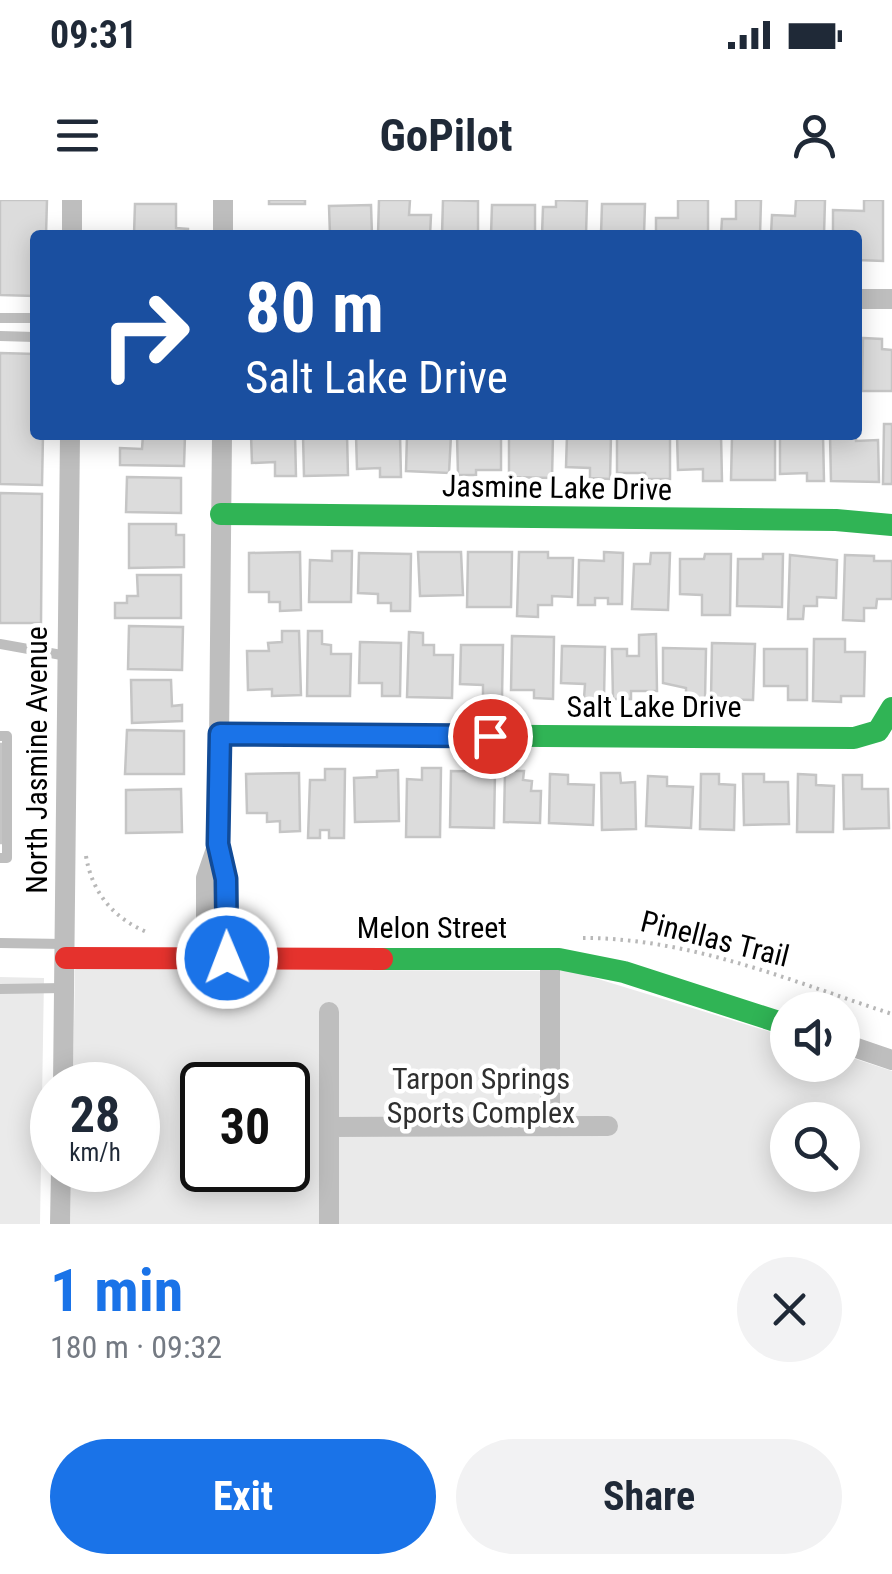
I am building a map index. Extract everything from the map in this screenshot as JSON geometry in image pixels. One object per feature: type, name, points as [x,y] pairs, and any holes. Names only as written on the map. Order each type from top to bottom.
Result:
[{"type":"street","points":[[72,200],[72,230]]},
{"type":"street","points":[[223,230],[224,200]]},
{"type":"street","points":[[862,299],[892,299]]},
{"type":"street","name":"North Jasmine Avenue","points":[[63,1062],[70,440]]},
{"type":"street","points":[[216,958],[206,878],[218,844],[222,440]]},
{"type":"street","name":"Jasmine Lake Drive","points":[[221,514],[854,521],[892,526]]},
{"type":"street","name":"Salt Lake Drive","points":[[220,734],[854,738],[878,730],[892,708]]},
{"type":"street","name":"Melon Street","points":[[66,951],[216,958],[550,958],[624,972],[770,1020]]},
{"type":"street","points":[[550,958],[550,1125]]},
{"type":"street","points":[[328,1224],[329,1012]]},
{"type":"street","points":[[860,1050],[892,1060]]},
{"type":"street","points":[[328,1128],[608,1126]]},
{"type":"street","points":[[60,1224],[61,1192]]},
{"type":"lane","points":[[0,318],[30,318],[30,337],[0,336]]},
{"type":"lane","points":[[0,644],[68,656]]},
{"type":"lane","points":[[0,736],[7,736],[7,858],[0,858]]},
{"type":"lane","points":[[0,943],[66,951]]},
{"type":"lane","points":[[0,989],[64,988]]},
{"type":"path","points":[[86,852],[95,888],[105,902],[129,924],[153,934]]},
{"type":"path","name":"Pinellas Trail","points":[[582,938],[622,938],[688,948],[892,1014]]},
{"type":"green space","name":"Tarpon Springs Sports Complex","points":[[75,969],[572,971],[770,1032],[770,1082],[860,1082],[860,1061],[892,1071],[892,1224],[70,1224],[71,1192],[160,1192],[160,1062],[73,1062]]},
{"type":"green space","points":[[0,977],[44,978],[43,1062],[30,1062],[30,1192],[41,1192],[40,1224],[0,1224]]},
{"type":"building","points":[[0,200],[47,200],[46,230],[30,230],[30,296],[0,295]]},
{"type":"building","points":[[269,200],[305,200],[305,204],[269,204]]},
{"type":"building","points":[[379,200],[410,200],[409,215],[431,215],[430,230],[378,230]]},
{"type":"building","points":[[443,200],[478,201],[478,230],[442,230]]},
{"type":"building","points":[[556,200],[587,201],[586,230],[542,230],[543,207],[556,207]]},
{"type":"building","points":[[678,200],[708,200],[708,230],[656,230],[656,218],[678,218]]},
{"type":"building","points":[[736,200],[761,200],[760,230],[721,230],[722,219],[736,219]]},
{"type":"building","points":[[796,200],[825,200],[824,230],[771,230],[772,215],[795,216]]},
{"type":"building","points":[[864,200],[883,200],[883,261],[862,260],[862,230],[833,230],[833,210],[864,211]]},
{"type":"building","points":[[135,204],[176,204],[176,228],[188,229],[188,230],[134,230]]},
{"type":"building","points":[[602,204],[645,204],[644,230],[601,230]]},
{"type":"building","points":[[371,205],[372,230],[330,230],[329,206]]},
{"type":"building","points":[[492,205],[535,205],[535,230],[491,230]]},
{"type":"building","points":[[863,338],[882,339],[882,349],[892,350],[892,391],[862,391]]},
{"type":"building","points":[[0,353],[30,354],[30,440],[43,440],[42,485],[0,484]]},
{"type":"building","points":[[884,424],[892,424],[892,484],[883,484]]},
{"type":"building","points":[[143,440],[185,440],[184,466],[120,465],[120,448],[142,449]]},
{"type":"building","points":[[251,440],[295,440],[296,476],[275,476],[275,462],[252,463]]},
{"type":"building","points":[[303,440],[347,440],[348,475],[304,476]]},
{"type":"building","points":[[356,440],[400,440],[401,477],[380,477],[380,468],[357,469]]},
{"type":"building","points":[[407,440],[451,440],[449,473],[406,471]]},
{"type":"building","points":[[457,440],[501,440],[501,470],[458,475]]},
{"type":"building","points":[[509,440],[553,440],[552,478],[509,477]]},
{"type":"building","points":[[567,440],[611,440],[610,479],[590,478],[590,468],[566,467]]},
{"type":"building","points":[[617,440],[670,440],[670,479],[645,479],[645,473],[617,473]]},
{"type":"building","points":[[677,440],[721,440],[722,481],[703,481],[703,469],[678,470]]},
{"type":"building","points":[[732,440],[775,440],[775,480],[731,480]]},
{"type":"building","points":[[780,440],[823,440],[824,481],[807,481],[807,473],[780,474]]},
{"type":"building","points":[[830,440],[878,440],[879,482],[831,481]]},
{"type":"building","points":[[127,477],[181,478],[181,513],[126,512]]},
{"type":"building","points":[[0,493],[42,494],[41,623],[0,623]]},
{"type":"building","points":[[129,524],[176,524],[176,535],[184,535],[184,567],[129,568]]},
{"type":"building","points":[[332,551],[352,551],[351,602],[309,602],[310,560],[332,561]]},
{"type":"building","points":[[300,552],[301,610],[280,611],[280,602],[269,602],[269,592],[249,592],[249,553]]},
{"type":"building","points":[[418,552],[461,552],[463,595],[420,596]]},
{"type":"building","points":[[468,552],[512,552],[511,607],[467,607]]},
{"type":"building","points":[[519,552],[548,552],[548,558],[573,558],[572,597],[552,596],[552,605],[538,605],[538,617],[517,616]]},
{"type":"building","points":[[604,552],[623,553],[622,604],[608,604],[608,598],[595,598],[595,605],[578,605],[579,560],[604,561]]},
{"type":"building","points":[[359,553],[411,554],[410,611],[391,611],[391,603],[378,603],[378,594],[358,593]]},
{"type":"building","points":[[651,553],[670,553],[668,610],[632,609],[634,564],[650,564]]},
{"type":"building","points":[[705,554],[731,554],[730,615],[702,615],[702,595],[680,594],[680,559],[704,559]]},
{"type":"building","points":[[763,554],[783,554],[782,607],[737,606],[738,559],[763,559]]},
{"type":"building","points":[[790,555],[837,560],[836,598],[817,597],[817,606],[804,606],[803,619],[788,619]]},
{"type":"building","points":[[845,555],[892,561],[892,599],[877,599],[876,608],[864,608],[864,621],[843,620]]},
{"type":"building","points":[[137,575],[181,575],[181,618],[115,618],[115,603],[127,603],[127,596],[138,596]]},
{"type":"building","points":[[129,626],[183,627],[182,670],[128,669]]},
{"type":"building","points":[[282,631],[299,631],[301,695],[272,696],[272,689],[248,690],[247,651],[269,651],[268,643],[282,642]]},
{"type":"building","points":[[308,631],[322,631],[322,644],[331,645],[331,654],[351,654],[350,696],[307,696]]},
{"type":"building","points":[[409,632],[423,633],[423,645],[434,645],[434,655],[453,655],[452,698],[407,697]]},
{"type":"building","points":[[656,634],[657,691],[631,691],[631,699],[613,699],[612,649],[627,649],[627,656],[639,656],[639,635]]},
{"type":"building","points":[[512,636],[554,637],[553,699],[534,698],[534,690],[511,690]]},
{"type":"building","points":[[814,639],[845,639],[845,652],[865,652],[864,696],[841,696],[841,702],[813,701]]},
{"type":"building","points":[[360,642],[401,643],[400,696],[382,696],[382,683],[359,683]]},
{"type":"building","points":[[712,643],[755,644],[753,700],[711,699]]},
{"type":"building","points":[[461,645],[503,645],[502,698],[483,697],[483,685],[460,684]]},
{"type":"building","points":[[562,646],[605,647],[604,699],[584,698],[585,684],[561,683]]},
{"type":"building","points":[[663,648],[706,649],[705,700],[686,699],[686,688],[663,683]]},
{"type":"building","points":[[764,649],[807,649],[807,700],[788,700],[788,686],[764,686]]},
{"type":"building","points":[[131,680],[171,680],[172,706],[182,705],[182,721],[132,723]]},
{"type":"building","points":[[127,730],[184,731],[184,774],[125,774]]},
{"type":"building","points":[[1,744],[2,843],[0,843]]},
{"type":"building","points":[[422,768],[441,768],[440,837],[406,837],[407,779],[422,780]]},
{"type":"building","points":[[325,769],[345,769],[344,838],[329,838],[329,830],[320,830],[320,838],[308,838],[310,780],[325,780]]},
{"type":"building","points":[[398,770],[399,821],[355,822],[354,778],[377,777],[377,771]]},
{"type":"building","points":[[451,771],[495,772],[494,828],[450,827]]},
{"type":"building","points":[[505,771],[524,771],[523,780],[532,781],[531,791],[541,791],[540,823],[504,822]]},
{"type":"building","points":[[299,773],[300,831],[280,832],[280,821],[267,822],[267,813],[247,813],[246,774]]},
{"type":"building","points":[[601,773],[620,773],[621,783],[635,782],[636,829],[602,830]]},
{"type":"building","points":[[550,774],[568,775],[568,784],[594,785],[593,825],[549,823]]},
{"type":"building","points":[[701,774],[719,774],[719,784],[735,785],[734,830],[700,829]]},
{"type":"building","points":[[743,774],[764,774],[764,782],[788,782],[789,824],[744,825]]},
{"type":"building","points":[[798,774],[816,775],[816,785],[834,786],[833,832],[797,832]]},
{"type":"building","points":[[843,775],[862,775],[862,789],[888,789],[889,828],[844,829]]},
{"type":"building","points":[[648,776],[667,777],[667,786],[693,787],[691,828],[646,826]]},
{"type":"building","points":[[181,789],[182,832],[126,833],[126,790]]},
{"type":"traffic: fast","points":[[221,514],[836,520],[892,525]]},
{"type":"traffic: fast","points":[[220,734],[854,738],[878,731],[892,708]]},
{"type":"traffic: fast","points":[[382,959],[559,959],[624,972],[770,1019]]},
{"type":"traffic: jam","points":[[66,958],[382,959]]},
{"type":"route","points":[[227,958],[226,879],[218,844],[220,734],[490,736]]}]
